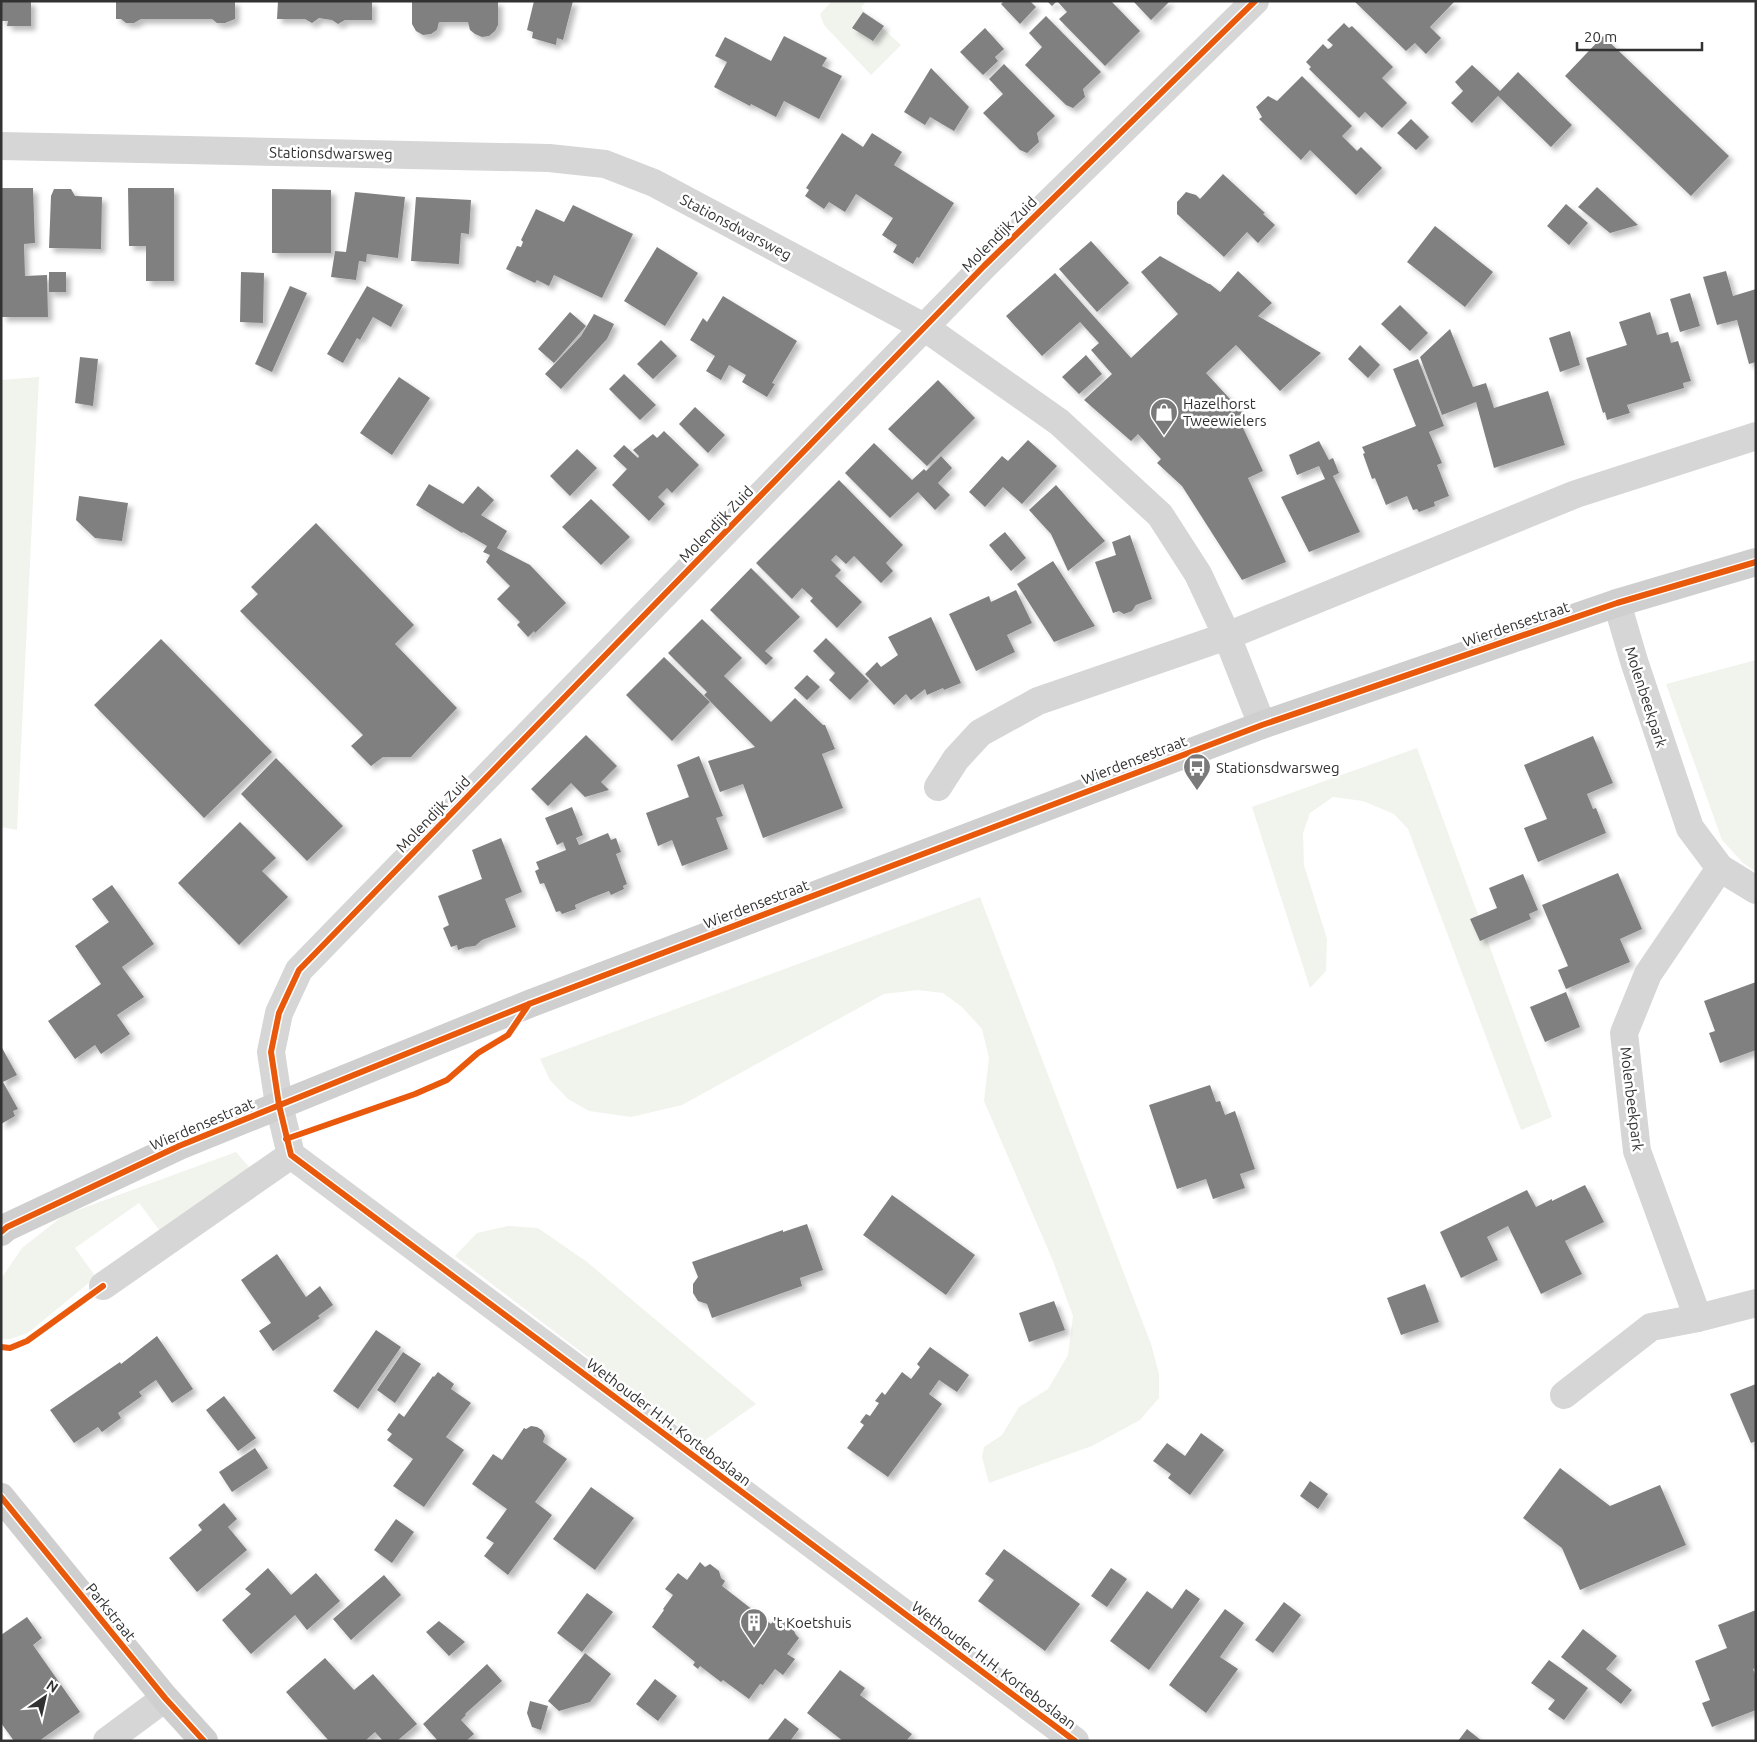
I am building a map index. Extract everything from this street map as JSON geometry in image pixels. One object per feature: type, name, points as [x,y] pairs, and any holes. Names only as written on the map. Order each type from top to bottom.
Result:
[{"type":"main road","name":"Wierdensestraat","points":[[1,1232],[7,1227],[179,1146],[529,1004],[1262,725],[1617,603],[1756,562]]},
{"type":"main road","name":"Parkstraat","points":[[1,1497],[165,1698],[204,1741]]},
{"type":"street","name":"Molendijk Zuid","points":[[279,1104],[270,1052],[279,1013],[299,970],[984,266],[1255,1]]},
{"type":"street","name":"Stationsdwarsweg","points":[[1,146],[548,158],[605,164],[654,183],[924,327],[1059,422],[1160,515],[1198,574],[1227,636],[1262,725]]},
{"type":"street","points":[[938,787],[956,758],[980,734],[1004,718],[1038,701],[1227,636],[1576,494],[1756,436]]},
{"type":"street","name":"Molenbeekpark","points":[[1617,603],[1634,661],[1690,828],[1720,868],[1756,890]]},
{"type":"street","name":"Molenbeekpark","points":[[1698,1318],[1637,1151],[1624,1033],[1648,974],[1720,868]]},
{"type":"street","points":[[103,1286],[291,1156],[279,1104]]},
{"type":"street","name":"Wethouder H.H. Korteboslaan","points":[[291,1156],[1075,1741]]},
{"type":"street","points":[[1564,1395],[1651,1327],[1698,1318],[1756,1303]]},
{"type":"street","points":[[107,1741],[165,1698]]},
{"type":"shaded area","points":[[832,1],[866,1],[861,8],[901,45],[871,75],[824,25],[820,14]]},
{"type":"shaded area","points":[[39,377],[17,830],[1,827],[1,380]]},
{"type":"shaded area","points":[[1756,660],[1756,872],[1743,863],[1722,840],[1666,684]]},
{"type":"shaded area","points":[[1417,748],[1552,1117],[1521,1130],[1408,829],[1394,814],[1363,801],[1333,797],[1310,813],[1303,833],[1304,865],[1327,939],[1326,971],[1310,988],[1252,807]]},
{"type":"shaded area","points":[[980,897],[1151,1344],[1159,1374],[1159,1398],[1140,1420],[1092,1446],[989,1483],[982,1457],[984,1447],[1002,1435],[1019,1407],[1048,1389],[1068,1355],[1073,1316],[1053,1261],[984,1101],[989,1058],[982,1029],[962,1007],[943,993],[918,990],[884,994],[682,1105],[631,1117],[589,1111],[568,1099],[550,1080],[540,1059]]},
{"type":"shaded area","points":[[236,1152],[251,1169],[160,1231],[139,1203],[75,1248],[96,1277],[28,1333],[10,1339],[1,1339],[1,1279],[22,1248],[64,1215]]},
{"type":"shaded area","points":[[508,1226],[538,1228],[587,1262],[756,1404],[701,1443],[455,1256],[477,1233]]},
{"type":"building","points":[[1,1],[31,1],[31,26],[7,26],[8,21],[1,21]]},
{"type":"building","points":[[116,1],[235,1],[235,19],[225,23],[217,23],[212,19],[141,19],[134,23],[126,23],[121,19],[116,19]]},
{"type":"building","points":[[278,1],[372,1],[372,20],[345,20],[338,24],[332,20],[319,18],[312,23],[305,19],[277,19]]},
{"type":"building","points":[[412,1],[498,1],[498,25],[489,36],[482,37],[470,30],[468,22],[439,22],[437,30],[431,34],[423,35],[416,31],[412,24]]},
{"type":"building","points":[[534,1],[573,1],[563,40],[557,38],[556,45],[532,38],[533,32],[527,30]]},
{"type":"building","points":[[1004,1],[1030,1],[1036,7],[1020,24],[1001,4]]},
{"type":"building","points":[[1047,1],[1057,1],[1052,6]]},
{"type":"building","points":[[1057,1],[1111,1],[1140,31],[1105,66],[1059,19],[1067,12]]},
{"type":"building","points":[[1133,1],[1170,1],[1151,20]]},
{"type":"building","points":[[1354,1],[1454,2],[1430,27],[1441,38],[1426,54],[1415,43],[1406,51]]},
{"type":"building","points":[[863,12],[884,26],[873,41],[852,28]]},
{"type":"building","points":[[1046,16],[1101,72],[1083,89],[1085,97],[1073,108],[1066,105],[1025,65],[1042,47],[1029,33]]},
{"type":"building","points":[[1344,23],[1349,28],[1352,26],[1393,67],[1382,78],[1407,103],[1382,128],[1365,112],[1359,118],[1309,69],[1311,67],[1306,62],[1323,44],[1328,49],[1333,45],[1327,40]]},
{"type":"building","points":[[985,28],[1004,49],[995,57],[998,61],[983,75],[960,52]]},
{"type":"building","points":[[784,36],[827,58],[822,66],[842,76],[819,119],[784,101],[776,117],[714,87],[727,62],[715,56],[725,37],[771,61]]},
{"type":"building","points":[[1603,36],[1729,156],[1691,196],[1565,76]]},
{"type":"building","points":[[1004,64],[1055,116],[1037,133],[1039,142],[1027,153],[1020,150],[983,113],[1003,94],[989,79]]},
{"type":"building","points":[[1472,65],[1500,91],[1518,72],[1572,125],[1551,147],[1498,96],[1472,123],[1451,103],[1463,91],[1455,82]]},
{"type":"building","points":[[931,68],[969,107],[954,131],[930,117],[925,125],[904,112]]},
{"type":"building","points":[[1302,76],[1352,126],[1342,136],[1357,151],[1361,147],[1382,168],[1356,195],[1310,150],[1301,160],[1259,119],[1262,117],[1256,107],[1268,96],[1277,101]]},
{"type":"building","points":[[1411,119],[1429,137],[1416,150],[1397,133]]},
{"type":"building","points":[[842,133],[863,147],[872,133],[902,152],[894,165],[954,203],[919,258],[917,257],[913,264],[893,252],[897,245],[882,235],[893,218],[856,194],[845,212],[829,202],[824,209],[805,196],[809,190],[806,188]]},
{"type":"building","points":[[1223,174],[1265,213],[1263,214],[1275,225],[1258,243],[1247,232],[1224,257],[1177,214],[1177,202],[1186,192],[1196,195],[1200,199]]},
{"type":"building","points":[[1597,187],[1638,225],[1610,233],[1578,207]]},
{"type":"building","points":[[1,188],[33,188],[35,243],[24,244],[25,276],[47,275],[48,317],[2,317]]},
{"type":"building","points":[[128,188],[174,188],[174,281],[146,281],[146,246],[129,246]]},
{"type":"building","points":[[54,189],[71,189],[75,196],[102,197],[101,249],[49,248],[51,196]]},
{"type":"building","points":[[272,189],[331,190],[331,253],[272,253]]},
{"type":"building","points":[[355,192],[405,197],[398,258],[367,254],[366,262],[359,261],[356,280],[331,277],[335,251],[346,252]]},
{"type":"building","points":[[416,197],[471,200],[469,234],[461,233],[459,264],[411,261]]},
{"type":"building","points":[[1566,204],[1588,223],[1569,245],[1547,226]]},
{"type":"building","points":[[573,205],[633,234],[602,298],[554,275],[549,286],[537,280],[535,283],[506,269],[517,246],[521,247],[523,242],[521,240],[536,209],[564,222]]},
{"type":"building","points":[[1435,226],[1493,272],[1465,307],[1407,262]]},
{"type":"building","points":[[1091,241],[1129,283],[1097,312],[1059,269]]},
{"type":"building","points":[[657,247],[698,273],[665,326],[624,301]]},
{"type":"building","points":[[1160,256],[1210,284],[1220,292],[1238,271],[1272,303],[1258,316],[1321,353],[1280,391],[1236,345],[1206,373],[1242,412],[1238,417],[1263,471],[1248,478],[1286,562],[1242,580],[1182,486],[1157,463],[1161,459],[1138,434],[1131,441],[1084,400],[1112,374],[1091,350],[1099,343],[1080,322],[1042,356],[1006,316],[1055,273],[1131,358],[1178,314],[1141,272]]},
{"type":"building","points":[[1726,271],[1733,296],[1756,289],[1756,362],[1749,364],[1737,320],[1717,325],[1703,277]]},
{"type":"building","points":[[49,272],[66,272],[66,292],[49,292]]},
{"type":"building","points":[[241,272],[264,273],[263,323],[240,322]]},
{"type":"building","points":[[290,286],[307,293],[272,372],[255,364]]},
{"type":"building","points":[[367,286],[403,305],[391,327],[373,317],[360,340],[357,338],[343,363],[327,354]]},
{"type":"building","points":[[1690,293],[1700,326],[1680,332],[1670,299]]},
{"type":"building","points":[[723,296],[797,341],[772,383],[775,384],[767,397],[742,382],[746,375],[729,365],[721,380],[706,371],[715,356],[690,340],[703,318],[707,322]]},
{"type":"building","points":[[1400,305],[1428,333],[1410,351],[1381,324]]},
{"type":"building","points":[[570,312],[586,326],[554,363],[538,349]]},
{"type":"building","points":[[1650,312],[1657,335],[1668,332],[1671,343],[1678,341],[1691,381],[1683,383],[1684,388],[1627,405],[1630,413],[1607,420],[1605,412],[1603,413],[1586,358],[1627,345],[1619,322]]},
{"type":"building","points":[[594,314],[614,324],[607,339],[561,389],[545,374],[581,336]]},
{"type":"building","points":[[1450,329],[1473,387],[1486,383],[1494,408],[1548,391],[1565,445],[1494,468],[1476,402],[1442,415],[1420,357]]},
{"type":"building","points":[[1570,331],[1580,365],[1560,372],[1549,338]]},
{"type":"building","points":[[661,340],[677,356],[653,379],[637,364]]},
{"type":"building","points":[[1360,345],[1380,365],[1368,378],[1348,359]]},
{"type":"building","points":[[1086,355],[1102,374],[1079,394],[1062,377]]},
{"type":"building","points":[[80,357],[98,359],[93,406],[75,403]]},
{"type":"building","points":[[1418,359],[1444,426],[1429,432],[1442,463],[1437,465],[1449,496],[1434,502],[1435,506],[1419,512],[1417,509],[1413,510],[1407,496],[1386,505],[1375,478],[1372,479],[1362,447],[1416,426],[1393,369]]},
{"type":"building","points":[[624,374],[656,405],[640,420],[609,389]]},
{"type":"building","points":[[399,377],[430,398],[392,455],[360,433]]},
{"type":"building","points":[[938,380],[975,418],[927,466],[888,429]]},
{"type":"building","points":[[695,407],[725,435],[708,453],[679,424]]},
{"type":"building","points":[[664,431],[699,465],[672,493],[667,488],[658,497],[665,504],[649,521],[612,485],[627,469],[613,456],[624,445],[638,458],[639,456],[633,450],[653,434],[657,438]]},
{"type":"building","points":[[1028,440],[1057,466],[1022,504],[1003,487],[985,507],[969,492],[1002,456],[1008,461]]},
{"type":"building","points":[[1319,441],[1329,460],[1333,458],[1339,473],[1333,476],[1360,532],[1309,552],[1281,497],[1325,479],[1319,466],[1297,475],[1289,455]]},
{"type":"building","points":[[874,443],[912,480],[924,469],[926,471],[941,456],[952,468],[938,483],[950,495],[935,510],[918,492],[890,518],[845,473]]},
{"type":"building","points":[[577,449],[597,468],[570,496],[550,476]]},
{"type":"building","points":[[839,480],[903,545],[886,563],[893,571],[881,583],[854,556],[846,564],[836,555],[831,560],[841,570],[835,576],[862,602],[837,628],[810,601],[813,598],[802,588],[792,599],[756,563]]},
{"type":"building","points":[[429,484],[463,504],[478,486],[494,500],[481,515],[507,531],[497,548],[530,565],[566,603],[535,633],[534,631],[528,637],[517,625],[520,622],[497,599],[510,586],[486,562],[490,555],[483,552],[487,546],[416,505]]},
{"type":"building","points":[[1056,485],[1105,541],[1068,571],[1051,534],[1029,510]]},
{"type":"building","points":[[79,496],[128,503],[122,541],[95,538],[76,520]]},
{"type":"building","points":[[591,499],[630,537],[601,565],[562,527]]},
{"type":"building","points":[[316,523],[414,625],[395,644],[457,708],[411,757],[383,757],[371,766],[351,746],[363,735],[240,611],[258,594],[251,587]]},
{"type":"building","points":[[1005,532],[1026,558],[1011,571],[989,545]]},
{"type":"building","points":[[1130,535],[1152,599],[1136,605],[1132,611],[1124,614],[1119,611],[1113,613],[1095,562],[1116,555],[1112,542]]},
{"type":"building","points":[[1053,561],[1095,626],[1054,642],[1017,584]]},
{"type":"building","points":[[751,568],[800,617],[765,651],[773,658],[766,665],[710,610]]},
{"type":"building","points":[[1016,590],[1032,623],[1007,635],[1015,652],[976,671],[949,614],[989,596],[991,602]]},
{"type":"building","points":[[931,617],[961,683],[927,695],[925,689],[911,700],[906,694],[894,705],[865,674],[877,662],[881,667],[898,655],[888,637]]},
{"type":"building","points":[[702,619],[742,658],[724,676],[771,722],[795,698],[825,725],[835,749],[822,754],[843,808],[763,838],[743,784],[720,792],[708,761],[755,747],[704,695],[707,692],[668,653]]},
{"type":"building","points":[[826,638],[869,681],[850,700],[829,680],[835,673],[813,651]]},
{"type":"building","points":[[161,639],[272,752],[204,818],[94,705]]},
{"type":"building","points":[[664,657],[710,702],[672,741],[626,695]]},
{"type":"building","points":[[807,675],[820,687],[807,700],[794,688]]},
{"type":"building","points":[[586,735],[617,766],[601,782],[609,790],[585,797],[571,783],[548,806],[531,789]]},
{"type":"building","points":[[1593,736],[1613,783],[1587,794],[1593,809],[1596,808],[1606,833],[1538,862],[1524,828],[1547,819],[1524,765]]},
{"type":"building","points":[[699,756],[723,816],[716,818],[728,849],[682,866],[672,840],[658,846],[646,813],[689,797],[677,765]]},
{"type":"building","points":[[276,758],[343,826],[307,861],[241,794]]},
{"type":"building","points":[[572,807],[583,835],[576,838],[579,845],[608,833],[611,840],[616,838],[621,852],[616,854],[627,884],[623,886],[624,889],[611,895],[609,891],[575,905],[576,909],[562,914],[560,911],[556,912],[544,883],[540,884],[535,871],[539,869],[536,862],[566,850],[563,842],[557,845],[545,818]]},
{"type":"building","points":[[240,822],[276,858],[262,871],[288,897],[239,945],[178,883]]},
{"type":"building","points":[[501,838],[522,892],[505,899],[516,927],[482,940],[475,946],[458,950],[457,945],[451,947],[443,928],[449,925],[438,896],[482,879],[472,850]]},
{"type":"building","points":[[1618,873],[1642,929],[1620,939],[1630,962],[1566,989],[1558,970],[1568,966],[1542,905]]},
{"type":"building","points":[[1523,874],[1538,910],[1529,914],[1531,919],[1480,941],[1470,919],[1497,908],[1489,888]]},
{"type":"building","points":[[112,885],[154,944],[122,967],[144,997],[117,1015],[130,1034],[101,1054],[95,1045],[75,1059],[48,1021],[101,984],[75,946],[109,922],[92,899]]},
{"type":"building","points":[[1756,982],[1756,1050],[1720,1063],[1709,1033],[1715,1031],[1704,1001]]},
{"type":"building","points":[[1566,992],[1580,1027],[1545,1042],[1530,1007]]},
{"type":"building","points":[[1,1046],[17,1075],[3,1082],[18,1109],[13,1111],[15,1116],[1,1124]]},
{"type":"building","points":[[1210,1085],[1216,1102],[1220,1101],[1225,1115],[1235,1111],[1255,1169],[1240,1174],[1245,1188],[1213,1199],[1206,1179],[1177,1189],[1149,1105]]},
{"type":"building","points":[[1585,1185],[1604,1222],[1565,1241],[1582,1274],[1541,1294],[1508,1226],[1487,1237],[1498,1260],[1461,1278],[1440,1232],[1527,1190],[1536,1207]]},
{"type":"building","points":[[892,1195],[975,1255],[946,1295],[863,1235]]},
{"type":"building","points":[[807,1224],[823,1270],[800,1278],[802,1286],[712,1318],[707,1304],[698,1301],[693,1293],[693,1284],[698,1277],[692,1262],[783,1230],[783,1232]]},
{"type":"building","points":[[277,1254],[306,1297],[320,1286],[333,1305],[318,1316],[320,1318],[273,1351],[259,1331],[271,1323],[241,1280]]},
{"type":"building","points":[[1425,1284],[1439,1322],[1401,1335],[1387,1298]]},
{"type":"building","points":[[1054,1301],[1065,1330],[1029,1342],[1019,1313]]},
{"type":"building","points":[[376,1330],[401,1347],[358,1409],[333,1391]]},
{"type":"building","points":[[157,1336],[193,1389],[172,1403],[156,1380],[139,1392],[142,1396],[118,1413],[121,1418],[102,1432],[98,1427],[74,1443],[50,1410],[120,1362],[121,1364]]},
{"type":"building","points":[[930,1347],[969,1375],[957,1392],[939,1380],[929,1394],[942,1404],[888,1477],[847,1448],[864,1425],[860,1422],[866,1414],[870,1416],[879,1403],[875,1401],[882,1392],[885,1395],[902,1372],[911,1379],[920,1367],[917,1364]]},
{"type":"building","points":[[403,1352],[421,1364],[395,1403],[377,1390]]},
{"type":"building","points":[[438,1372],[454,1384],[451,1389],[471,1403],[446,1437],[464,1450],[424,1507],[393,1486],[413,1459],[387,1440],[392,1434],[387,1430],[399,1413],[404,1417],[433,1376]]},
{"type":"building","points":[[1756,1384],[1756,1441],[1751,1443],[1730,1394]]},
{"type":"building","points":[[224,1396],[256,1438],[238,1451],[206,1410]]},
{"type":"building","points":[[531,1426],[542,1430],[545,1436],[543,1442],[567,1459],[535,1502],[552,1515],[508,1575],[484,1556],[494,1543],[486,1538],[507,1509],[472,1484],[493,1454],[502,1460],[524,1428],[526,1429]]},
{"type":"building","points":[[1201,1433],[1224,1450],[1190,1495],[1168,1478],[1171,1474],[1153,1461],[1167,1443],[1185,1456]]},
{"type":"building","points":[[255,1448],[268,1468],[232,1492],[219,1472]]},
{"type":"building","points":[[1560,1468],[1610,1506],[1660,1485],[1686,1545],[1580,1590],[1562,1548],[1523,1518]]},
{"type":"building","points":[[1310,1481],[1328,1494],[1318,1509],[1300,1496]]},
{"type":"building","points":[[591,1487],[634,1518],[595,1570],[553,1539]]},
{"type":"building","points":[[224,1503],[237,1519],[228,1527],[247,1550],[197,1592],[169,1558],[202,1530],[198,1525]]},
{"type":"building","points":[[396,1519],[414,1532],[392,1563],[374,1550]]},
{"type":"building","points":[[1004,1549],[1080,1604],[1045,1651],[978,1601],[994,1580],[985,1574]]},
{"type":"building","points":[[700,1562],[705,1567],[710,1564],[719,1571],[721,1578],[725,1581],[722,1586],[771,1624],[774,1619],[779,1624],[785,1622],[799,1638],[787,1654],[795,1659],[783,1675],[775,1669],[763,1685],[760,1684],[749,1699],[723,1680],[721,1682],[700,1666],[698,1669],[693,1665],[695,1662],[652,1627],[673,1595],[665,1589],[678,1573],[687,1580]]},
{"type":"building","points":[[268,1568],[291,1595],[316,1573],[340,1601],[307,1630],[295,1615],[251,1654],[222,1620],[251,1594],[245,1589]]},
{"type":"building","points":[[1111,1568],[1127,1579],[1107,1607],[1091,1596]]},
{"type":"building","points":[[384,1575],[401,1595],[351,1640],[333,1619]]},
{"type":"building","points":[[1186,1589],[1200,1599],[1149,1670],[1110,1641],[1147,1591],[1172,1609]]},
{"type":"building","points":[[587,1593],[613,1612],[582,1652],[557,1633]]},
{"type":"building","points":[[1284,1602],[1301,1615],[1273,1653],[1255,1640]]},
{"type":"building","points":[[1225,1609],[1244,1623],[1220,1657],[1238,1669],[1206,1713],[1169,1685]]},
{"type":"building","points":[[1756,1610],[1756,1668],[1753,1669],[1756,1676],[1756,1710],[1712,1727],[1702,1703],[1710,1700],[1695,1661],[1727,1648],[1718,1625]]},
{"type":"building","points":[[27,1617],[42,1638],[33,1645],[80,1712],[39,1741],[14,1741],[1,1723],[1,1635]]},
{"type":"building","points":[[439,1621],[465,1642],[449,1656],[426,1632]]},
{"type":"building","points":[[1583,1629],[1617,1656],[1606,1669],[1632,1690],[1621,1704],[1561,1657]]},
{"type":"building","points":[[585,1653],[611,1674],[590,1702],[559,1711],[548,1701]]},
{"type":"building","points":[[325,1658],[354,1690],[373,1674],[417,1724],[397,1741],[383,1741],[375,1732],[365,1741],[329,1741],[286,1692]]},
{"type":"building","points":[[1549,1660],[1588,1688],[1564,1720],[1548,1709],[1555,1700],[1531,1683]]},
{"type":"building","points":[[487,1664],[502,1681],[465,1714],[461,1720],[474,1734],[466,1741],[438,1741],[423,1724]]},
{"type":"building","points":[[840,1670],[865,1688],[860,1695],[912,1734],[906,1741],[843,1741],[807,1713]]},
{"type":"building","points":[[655,1679],[677,1696],[658,1721],[636,1704]]},
{"type":"building","points":[[530,1701],[548,1706],[541,1730],[532,1727],[527,1713]]},
{"type":"building","points":[[785,1718],[799,1729],[790,1741],[767,1741]]},
{"type":"building","points":[[1467,1729],[1482,1741],[1458,1741]]},
{"type":"cycle path","points":[[1075,1741],[291,1155],[279,1105],[271,1052],[279,1013],[299,970],[984,266],[1255,1]]},
{"type":"cycle path","points":[[1,1232],[7,1227],[179,1146],[529,1004],[1262,725],[1617,603],[1756,562]]},
{"type":"cycle path","points":[[286,1139],[415,1094],[447,1080],[478,1053],[508,1035],[529,1004]]},
{"type":"cycle path","points":[[1,1347],[10,1348],[27,1341],[103,1286]]},
{"type":"cycle path","points":[[1,1497],[165,1698],[204,1741]]},
{"type":"place","name":"Hazelhorst Tweewielers","points":[[1164,436]]},
{"type":"place","name":"Stationsdwarsweg","points":[[1197,791]]},
{"type":"place","name":"'t Koetshuis","points":[[754,1646]]}]
